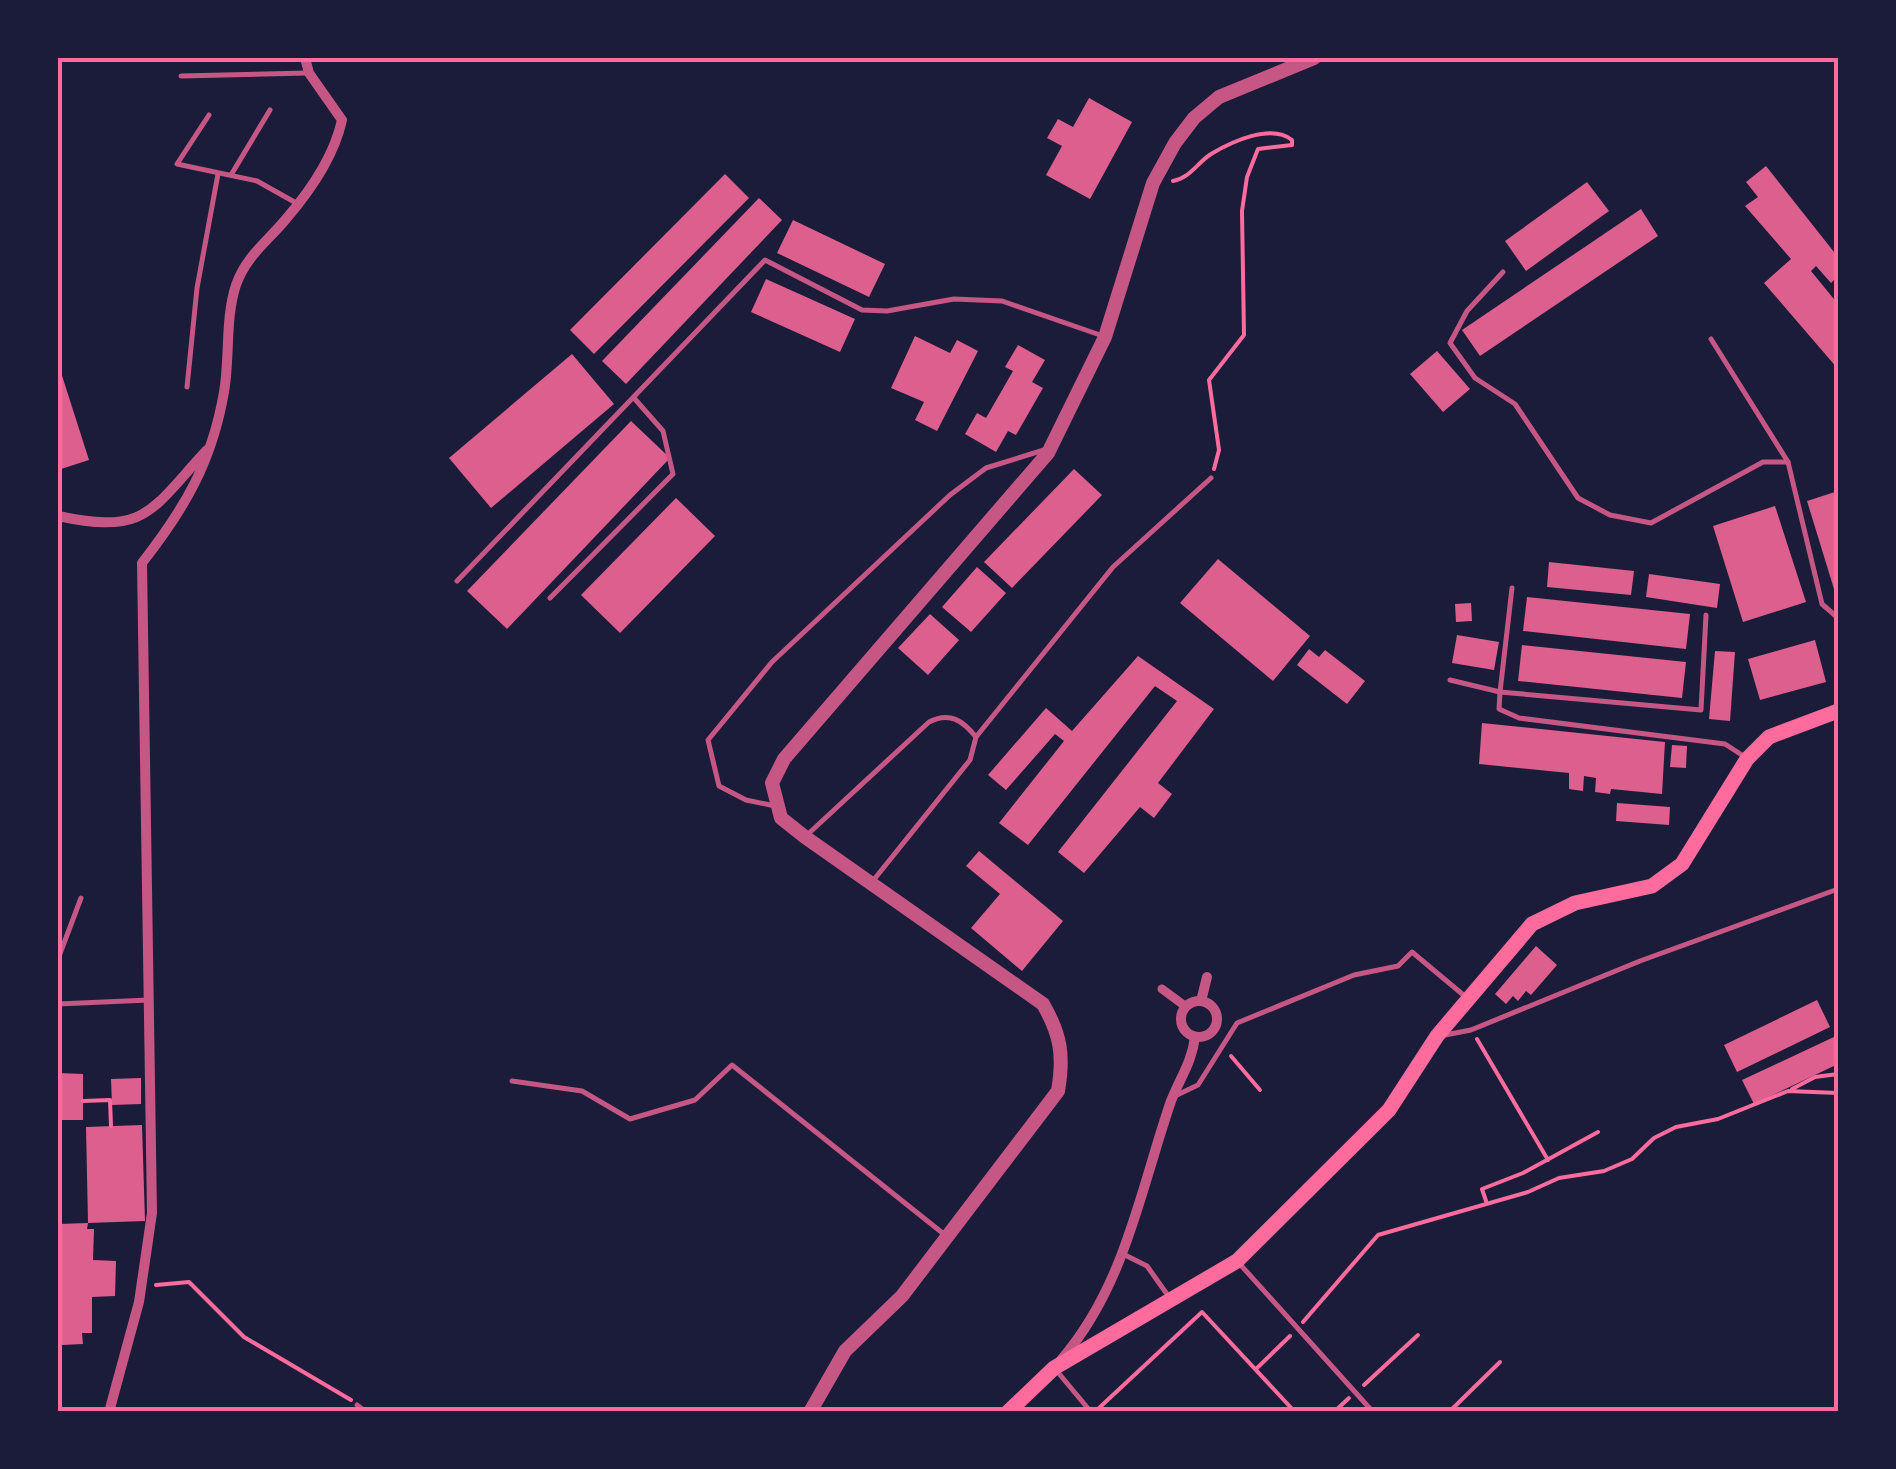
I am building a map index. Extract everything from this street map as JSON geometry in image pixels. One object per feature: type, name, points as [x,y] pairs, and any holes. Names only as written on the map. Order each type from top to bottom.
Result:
[{"type":"main road","points":[[1008,1412],[1054,1368],[1169,1297],[1237,1261],[1389,1110],[1437,1036],[1470,1000],[1514,940],[1548,914],[1652,886],[1669,876],[1682,864],[1748,759],[1770,737],[1838,711]]},
{"type":"street","points":[[109,1412],[141,1286],[152,1214],[152,1000],[142,563],[187,505],[211,446],[224,392],[235,287],[252,253],[298,204],[336,148],[342,120],[309,74],[305,58]]},
{"type":"street","points":[[810,1412],[845,1351],[902,1296],[1058,1092],[1059,1032],[1043,1004],[781,818],[772,783],[784,759],[1050,448],[1105,337],[1153,183],[1194,118],[1220,97],[1314,58]]},
{"type":"street","points":[[58,516],[103,526],[144,517],[211,446]]},
{"type":"street","points":[[1201,1001],[1207,977]]},
{"type":"street","points":[[1162,988],[1185,1006]]},
{"type":"street","points":[[1185,1006],[1201,1001]]},
{"type":"street","points":[[1195,1037],[1212,1032],[1217,1022],[1215,1010],[1201,1001]]},
{"type":"street","points":[[1185,1006],[1180,1022],[1195,1037]]},
{"type":"street","points":[[1054,1368],[1081,1337],[1124,1255],[1173,1097],[1192,1060],[1195,1037]]},
{"type":"lane","points":[[180,76],[309,74]]},
{"type":"lane","points":[[231,175],[270,110]]},
{"type":"lane","points":[[210,114],[177,164],[257,180],[298,204]]},
{"type":"lane","points":[[187,388],[197,288],[218,174]]},
{"type":"lane","points":[[458,581],[765,260],[862,310],[887,312],[954,299],[1002,301],[1105,337]]},
{"type":"lane","points":[[1503,272],[1467,312],[1450,342],[1475,378],[1515,404],[1578,498],[1610,516],[1651,523],[1764,462],[1788,462]]},
{"type":"lane","points":[[1711,339],[1788,462],[1822,604],[1838,618]]},
{"type":"lane","points":[[550,598],[673,474],[663,431],[634,398]]},
{"type":"lane","points":[[775,806],[746,800],[718,786],[708,740],[772,662],[950,496],[986,468],[1050,448]]},
{"type":"lane","points":[[872,883],[970,760],[976,738],[1113,566],[1212,478]]},
{"type":"lane","points":[[1512,588],[1499,709],[1519,718],[1725,744],[1748,759]]},
{"type":"lane","points":[[1450,680],[1500,692],[1701,710],[1706,615]]},
{"type":"lane","points":[[805,837],[930,722],[949,716],[966,724],[976,738]]},
{"type":"lane","points":[[1437,1036],[1471,1030],[1838,888]]},
{"type":"lane","points":[[58,958],[81,898]]},
{"type":"lane","points":[[1173,1097],[1198,1084],[1237,1022],[1354,976],[1398,966],[1412,952],[1470,1000]]},
{"type":"lane","points":[[58,1004],[152,1000]]},
{"type":"lane","points":[[512,1081],[582,1091],[630,1118],[695,1100],[732,1065],[945,1235]]},
{"type":"lane","points":[[1124,1255],[1147,1266],[1169,1297]]},
{"type":"lane","points":[[1237,1261],[1373,1412]]},
{"type":"lane","points":[[1054,1368],[1093,1412]]},
{"type":"lane","points":[[357,1405],[366,1412]]},
{"type":"path","points":[[1153,183],[1183,179],[1209,155],[1251,137],[1274,132],[1292,140],[1292,145],[1258,149],[1246,176],[1244,335],[1209,380],[1219,450],[1212,478]]},
{"type":"path","points":[[1471,1030],[1548,1160]]},
{"type":"path","points":[[1222,1047],[1260,1090]]},
{"type":"path","points":[[1256,1369],[1299,1328],[1378,1235],[1528,1192],[1559,1178],[1604,1171],[1632,1159],[1654,1138],[1676,1127],[1718,1119],[1815,1076],[1838,1074]]},
{"type":"path","points":[[1788,1091],[1838,1094]]},
{"type":"path","points":[[83,1101],[110,1100],[111,1126]]},
{"type":"path","points":[[1486,1201],[1482,1189],[1548,1160],[1598,1132]]},
{"type":"path","points":[[141,1286],[190,1282],[244,1337],[335,1387],[357,1405]]},
{"type":"path","points":[[1093,1412],[1202,1312],[1296,1412]]},
{"type":"path","points":[[1334,1412],[1418,1335]]},
{"type":"path","points":[[1448,1412],[1500,1362]]},
{"type":"building","points":[[1089,98],[1132,122],[1090,199],[1046,175],[1062,146],[1047,138],[1058,119],[1073,127]]},
{"type":"building","points":[[1766,166],[1838,257],[1838,276],[1831,283],[1816,266],[1811,271],[1838,304],[1838,369],[1764,283],[1791,259],[1745,206],[1758,197],[1746,182]]},
{"type":"building","points":[[725,174],[749,198],[594,354],[570,330]]},
{"type":"building","points":[[1587,182],[1609,211],[1526,271],[1505,241]]},
{"type":"building","points":[[759,198],[782,220],[626,384],[602,361]]},
{"type":"building","points":[[1641,209],[1658,236],[1480,356],[1462,330]]},
{"type":"building","points":[[793,220],[885,264],[869,297],[777,253]]},
{"type":"building","points":[[766,279],[855,319],[840,352],[751,312]]},
{"type":"building","points":[[915,336],[950,353],[957,340],[978,351],[937,431],[915,420],[924,402],[891,388]]},
{"type":"building","points":[[1018,345],[1045,360],[1032,382],[1043,388],[1016,435],[1008,431],[996,452],[965,434],[977,413],[986,418],[1013,371],[1005,367]]},
{"type":"building","points":[[1437,351],[1470,389],[1443,412],[1410,374]]},
{"type":"building","points":[[572,354],[614,404],[491,508],[449,458]]},
{"type":"building","points":[[58,363],[89,460],[58,470]]},
{"type":"building","points":[[631,421],[670,458],[507,629],[467,591]]},
{"type":"building","points":[[1074,469],[1102,495],[1012,588],[984,562]]},
{"type":"building","points":[[1838,491],[1838,588],[1834,589],[1807,501]]},
{"type":"building","points":[[676,498],[715,536],[620,633],[581,595]]},
{"type":"building","points":[[1775,506],[1806,602],[1743,622],[1713,526]]},
{"type":"building","points":[[1218,559],[1310,636],[1273,681],[1180,603]]},
{"type":"building","points":[[1549,562],[1634,571],[1631,595],[1547,587]]},
{"type":"building","points":[[977,567],[1006,593],[971,632],[942,607]]},
{"type":"building","points":[[1649,574],[1720,584],[1717,608],[1646,597]]},
{"type":"building","points":[[1527,597],[1690,614],[1686,649],[1523,631]]},
{"type":"building","points":[[1471,603],[1472,621],[1456,622],[1455,604]]},
{"type":"building","points":[[930,614],[959,640],[928,675],[898,648]]},
{"type":"building","points":[[1457,635],[1499,642],[1494,670],[1452,663]]},
{"type":"building","points":[[1815,640],[1826,682],[1760,700],[1748,659]]},
{"type":"building","points":[[1522,645],[1686,662],[1682,698],[1518,681]]},
{"type":"building","points":[[1309,649],[1319,657],[1325,650],[1365,681],[1347,704],[1297,665]]},
{"type":"building","points":[[1715,651],[1735,652],[1730,721],[1709,719]]},
{"type":"building","points":[[1138,656],[1214,709],[1158,783],[1172,794],[1154,818],[1140,807],[1084,873],[1058,852],[1177,701],[1155,686],[1028,845],[999,823],[1064,741],[1055,734],[1006,790],[988,775],[1046,708],[1072,731]]},
{"type":"building","points":[[1482,723],[1665,742],[1662,794],[1611,789],[1610,794],[1595,792],[1596,778],[1584,776],[1583,791],[1569,789],[1569,773],[1479,764]]},
{"type":"building","points":[[1672,745],[1687,746],[1686,768],[1670,767]]},
{"type":"building","points":[[1617,803],[1670,807],[1669,825],[1616,821]]},
{"type":"building","points":[[979,851],[1063,921],[1022,971],[971,928],[1000,894],[966,866]]},
{"type":"building","points":[[1536,946],[1557,965],[1531,995],[1526,991],[1518,1001],[1513,996],[1506,1004],[1495,994]]},
{"type":"building","points":[[1817,1000],[1830,1027],[1737,1072],[1724,1045]]},
{"type":"building","points":[[1836,1036],[1838,1064],[1754,1104],[1742,1080]]},
{"type":"building","points":[[58,1073],[83,1074],[83,1120],[58,1120]]},
{"type":"building","points":[[141,1078],[141,1104],[112,1105],[111,1079]]},
{"type":"building","points":[[142,1125],[145,1221],[88,1223],[86,1127]]},
{"type":"building","points":[[88,1223],[87,1229],[94,1229],[93,1260],[116,1261],[115,1296],[92,1297],[92,1333],[82,1333],[83,1344],[62,1345],[62,1368],[58,1368],[58,1224]]}]
